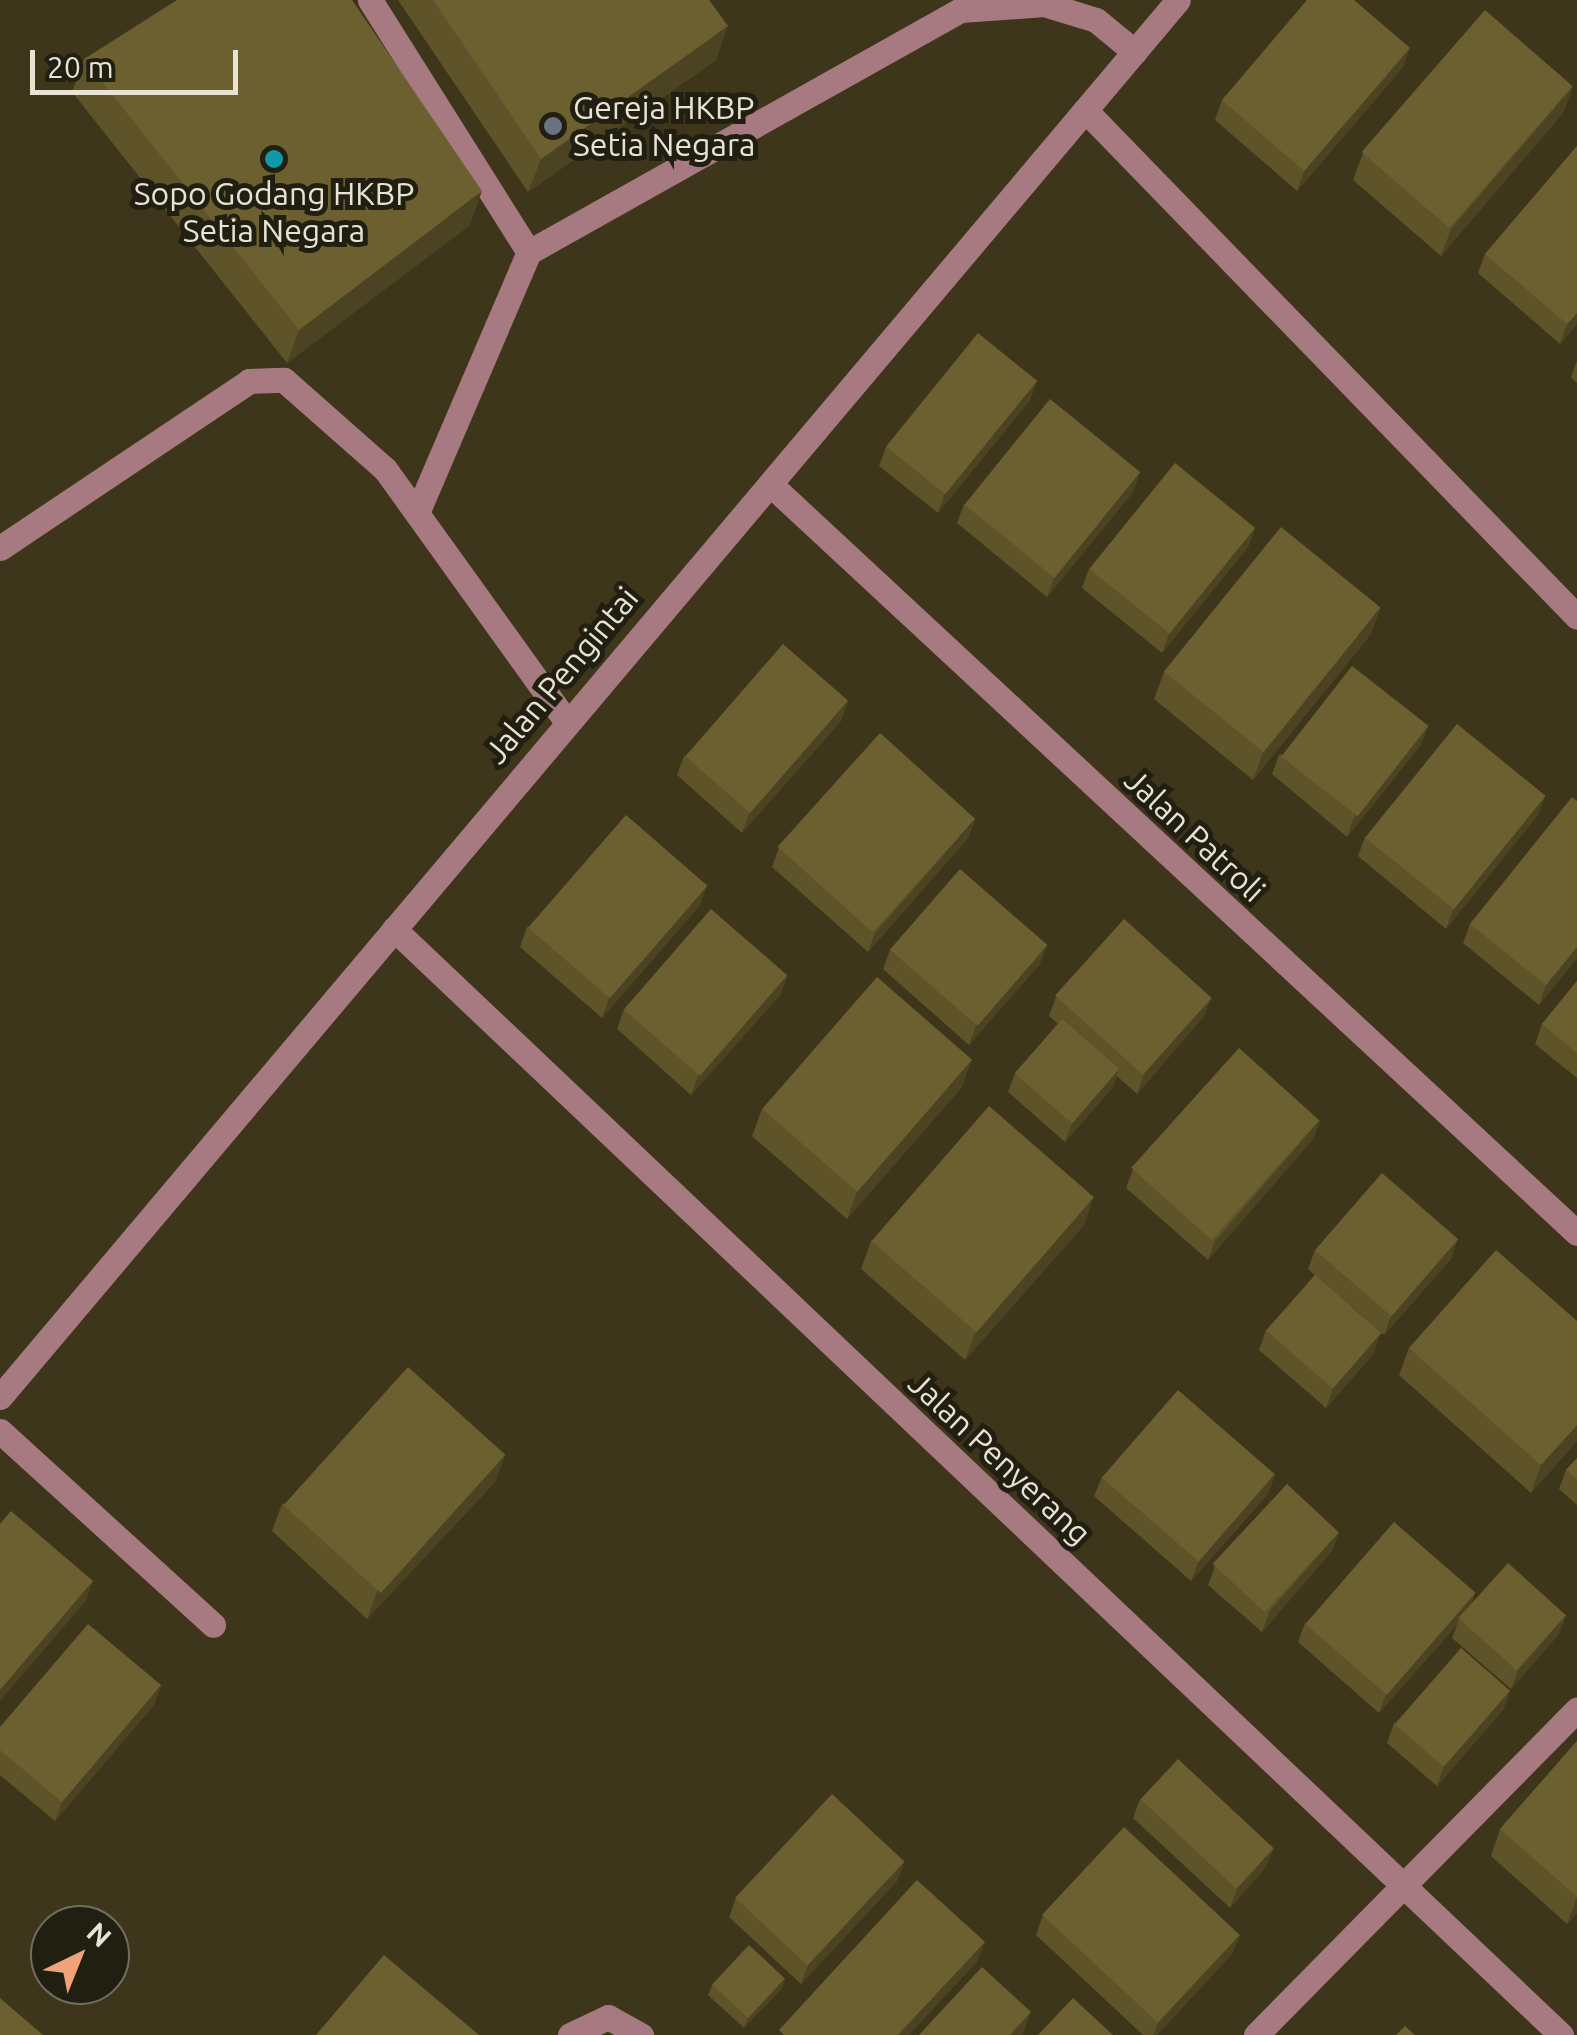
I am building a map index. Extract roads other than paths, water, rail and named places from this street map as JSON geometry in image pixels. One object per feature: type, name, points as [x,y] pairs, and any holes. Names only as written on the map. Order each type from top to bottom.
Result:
[{"type":"street","points":[[370,0],[529,252]]},
{"type":"street","name":"Jalan Pengintai","points":[[0,1397],[394,929],[564,718],[770,484],[1178,0]]},
{"type":"street","points":[[417,513],[529,252],[961,10],[1044,2],[1096,20],[1135,52]]},
{"type":"street","points":[[1085,110],[1577,616]]},
{"type":"street","points":[[0,548],[266,376],[308,392],[417,513],[564,718]]},
{"type":"street","name":"Jalan Patroli","points":[[770,484],[1577,1233]]},
{"type":"street","name":"Jalan Penyerang","points":[[394,929],[1561,2035]]},
{"type":"street","points":[[0,1431],[213,1625]]},
{"type":"street","points":[[1256,2035],[1577,1710]]},
{"type":"street","points":[[570,2035],[594,2018],[634,2029]]},
{"type":"place","name":"Gereja HKBP Setia Negara","points":[[553,126]]},
{"type":"place","name":"Sopo Godang HKBP Setia Negara","points":[[274,159]]}]
